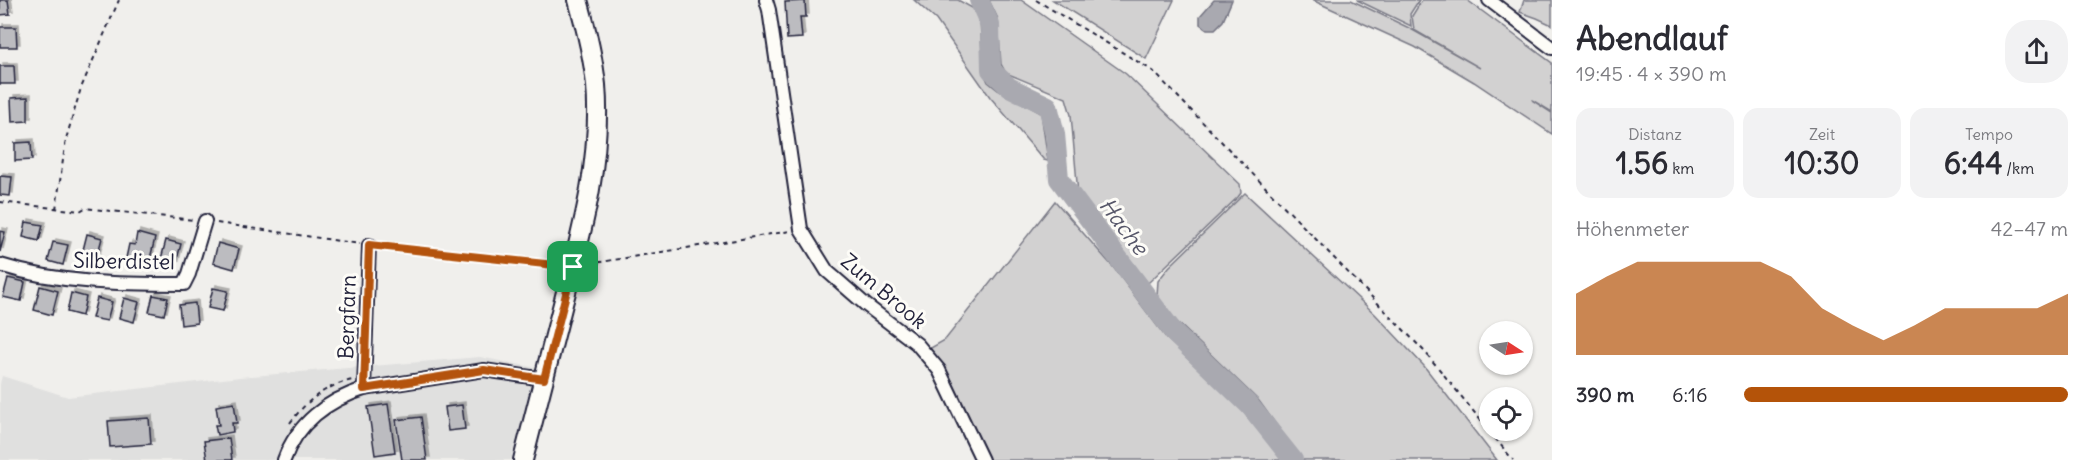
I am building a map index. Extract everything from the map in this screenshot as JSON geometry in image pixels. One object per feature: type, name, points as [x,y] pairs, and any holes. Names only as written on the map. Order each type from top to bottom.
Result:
[{"type":"main road","points":[[523,460],[573,267],[595,154],[596,86],[592,56],[578,0]]},
{"type":"street","name":"Zum Brook","points":[[766,0],[801,229],[827,271],[866,305],[917,344],[939,370],[982,460]]},
{"type":"street","points":[[1489,0],[1552,48]]},
{"type":"street","name":"Silberdistel","points":[[0,266],[29,275],[97,284],[184,284],[205,221]]},
{"type":"street","name":"Bergfarn","points":[[364,389],[369,245]]},
{"type":"street","points":[[284,460],[298,434],[314,416],[330,402],[364,389],[484,370],[544,379]]},
{"type":"path","points":[[56,209],[66,139],[81,88],[119,0]]},
{"type":"path","points":[[1036,0],[1153,71],[1426,353],[1513,460]]},
{"type":"path","points":[[0,202],[80,211],[85,208],[205,221],[369,245],[573,267],[801,229]]},
{"type":"shaded area","points":[[914,0],[958,0],[974,9],[980,19],[983,71],[988,82],[998,90],[1041,113],[1048,161],[1044,160],[990,97],[936,20]]},
{"type":"shaded area","points":[[989,0],[1021,0],[1126,74],[1240,184],[1241,193],[1238,197],[1148,283],[1078,194],[1071,115],[1066,98],[1006,73],[1001,64],[998,19]]},
{"type":"shaded area","points":[[1053,0],[1174,0],[1146,59]]},
{"type":"shaded area","points":[[1214,0],[1232,0],[1223,21],[1215,29],[1207,29],[1200,24],[1200,16]]},
{"type":"shaded area","points":[[1312,0],[1351,0],[1409,28],[1480,68],[1414,30],[1412,16],[1422,0],[1467,0],[1552,63],[1552,112],[1532,100],[1552,113],[1552,134],[1474,82],[1415,47]]},
{"type":"shaded area","points":[[1357,0],[1419,0],[1410,14],[1411,26]]},
{"type":"shaded area","points":[[1524,0],[1552,0],[1552,25],[1520,12]]},
{"type":"shaded area","points":[[1245,193],[1375,314],[1424,366],[1479,437],[1479,441],[1482,441],[1497,460],[1302,460],[1259,401],[1170,315],[1157,295],[1158,281],[1169,267]]},
{"type":"shaded area","points":[[1055,201],[1113,267],[1167,339],[1241,409],[1283,460],[989,460],[961,404],[929,349],[945,340]]},
{"type":"shaded area","points":[[480,357],[537,368],[511,460],[0,460],[0,384],[2,376],[68,397],[240,377]]},
{"type":"building","points":[[0,0],[8,0],[10,14],[0,15]]},
{"type":"building","points":[[805,1],[806,17],[800,17],[802,38],[787,39],[785,2]]},
{"type":"building","points":[[0,27],[16,27],[17,47],[0,47]]},
{"type":"building","points":[[0,66],[14,66],[15,84],[0,84]]},
{"type":"building","points":[[28,97],[28,121],[12,122],[11,98]]},
{"type":"building","points":[[31,142],[32,160],[15,161],[15,143]]},
{"type":"building","points":[[0,176],[12,177],[10,196],[0,195]]},
{"type":"building","points":[[26,222],[43,225],[39,241],[23,237]]},
{"type":"building","points":[[0,231],[5,232],[0,252]]},
{"type":"building","points":[[137,233],[155,238],[149,263],[126,258],[129,244],[135,245]]},
{"type":"building","points":[[87,234],[102,238],[97,257],[82,254]]},
{"type":"building","points":[[166,240],[181,244],[176,263],[161,259]]},
{"type":"building","points":[[53,242],[68,245],[63,265],[48,261]]},
{"type":"building","points":[[218,243],[239,249],[234,269],[213,263]]},
{"type":"building","points":[[8,278],[25,282],[21,301],[3,297]]},
{"type":"building","points":[[40,286],[58,291],[52,315],[34,310]]},
{"type":"building","points":[[213,288],[228,291],[223,311],[208,308]]},
{"type":"building","points":[[71,293],[86,297],[82,316],[67,312]]},
{"type":"building","points":[[153,295],[168,298],[164,315],[149,312]]},
{"type":"building","points":[[97,298],[112,302],[107,321],[92,318]]},
{"type":"building","points":[[124,298],[139,302],[134,322],[119,318]]},
{"type":"building","points":[[195,303],[197,323],[181,325],[179,305]]},
{"type":"building","points":[[234,403],[237,423],[232,423],[233,432],[217,435],[215,425],[219,425],[216,406]]},
{"type":"building","points":[[388,404],[395,452],[375,455],[368,407]]},
{"type":"building","points":[[462,405],[465,429],[448,431],[445,407]]},
{"type":"building","points":[[421,417],[427,460],[402,460],[396,420]]},
{"type":"building","points":[[149,418],[151,444],[110,447],[108,421]]},
{"type":"building","points":[[229,438],[232,460],[207,460],[204,441]]},
{"type":"waterway","name":"Hache","points":[[979,0],[990,25],[991,70],[1009,87],[1048,106],[1055,134],[1059,179],[1175,334],[1250,406],[1293,460]]},
{"type":"route","points":[[369,245],[573,267],[544,379],[484,370],[364,389],[369,245]]}]
